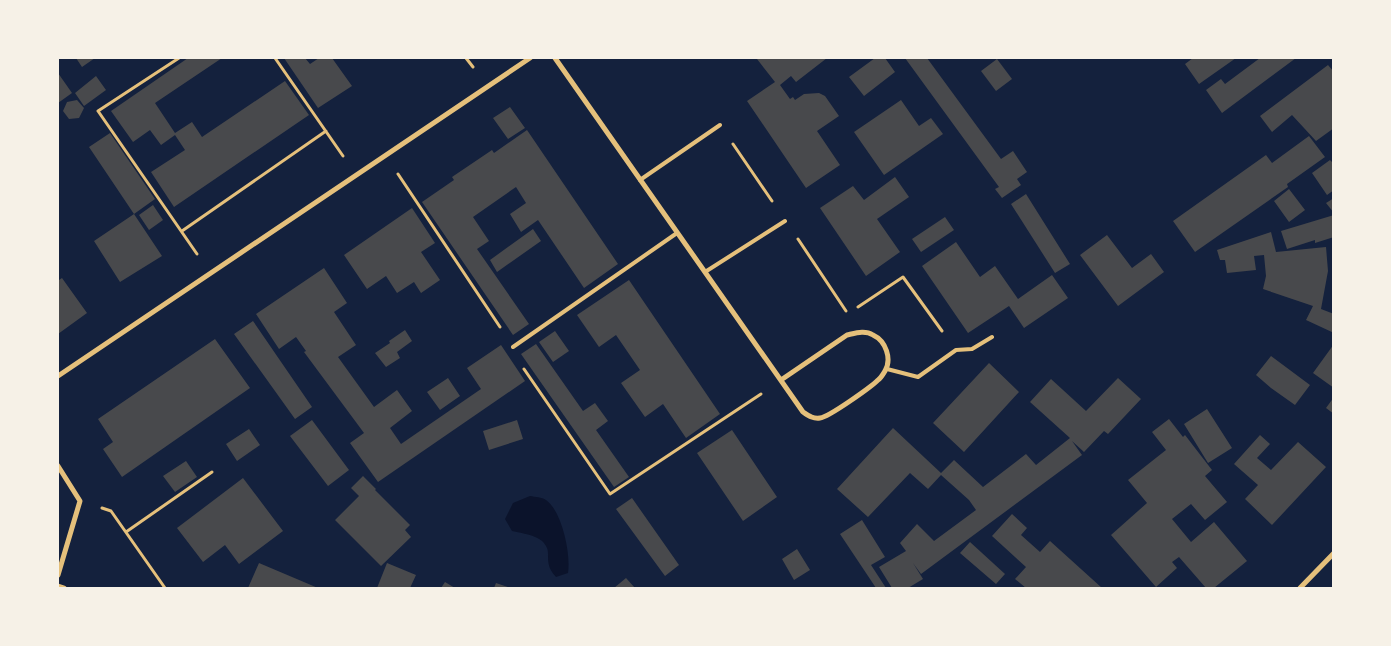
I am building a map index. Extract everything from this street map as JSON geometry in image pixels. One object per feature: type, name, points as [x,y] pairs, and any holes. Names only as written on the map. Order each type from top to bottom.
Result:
[{"type":"street","points":[[58,376],[530,58]]},
{"type":"street","points":[[555,58],[803,412],[811,418],[822,418],[833,412],[879,380],[887,369],[888,356],[883,343],[874,335],[860,332],[847,335],[781,380]]},
{"type":"street","points":[[58,466],[80,501],[58,575]]},
{"type":"street","points":[[1300,588],[1334,553]]},
{"type":"street","points":[[58,586],[64,588]]},
{"type":"lane","points":[[640,180],[720,125]]},
{"type":"lane","points":[[705,272],[785,221]]},
{"type":"lane","points":[[514,347],[677,233]]},
{"type":"lane","points":[[887,369],[918,377],[956,350],[972,349],[992,337]]},
{"type":"path","points":[[179,58],[98,111],[210,273]]},
{"type":"path","points":[[275,58],[356,175]]},
{"type":"path","points":[[182,231],[326,132]]},
{"type":"path","points":[[386,155],[514,347],[513,354],[610,494],[781,380]]},
{"type":"path","points":[[856,308],[903,277],[956,350]]},
{"type":"path","points":[[126,532],[212,472]]},
{"type":"path","points":[[80,501],[112,511],[165,588]]},
{"type":"water","points":[[530,496],[546,500],[557,513],[567,544],[568,573],[556,577],[548,563],[548,550],[545,544],[532,536],[512,531],[505,519],[513,503]]},
{"type":"building","points":[[76,58],[95,58],[82,67]]},
{"type":"building","points":[[188,58],[222,58],[155,103],[175,133],[192,122],[202,137],[285,81],[309,115],[174,207],[151,172],[185,150],[175,135],[161,145],[150,130],[133,142],[111,111]]},
{"type":"building","points":[[284,58],[305,58],[310,64],[319,58],[332,58],[352,86],[318,108]]},
{"type":"building","points":[[827,58],[796,82],[791,76],[780,85],[790,99],[793,97],[795,100],[804,94],[819,93],[825,96],[839,116],[817,131],[840,165],[806,188],[747,101],[775,82],[757,59]]},
{"type":"building","points":[[875,58],[885,58],[895,72],[864,96],[849,77]]},
{"type":"building","points":[[905,58],[927,58],[1001,159],[1013,151],[1027,172],[1017,179],[1021,185],[1002,198],[995,189],[999,187]]},
{"type":"building","points":[[1193,58],[1236,58],[1199,84],[1185,64]]},
{"type":"building","points":[[1260,58],[1296,58],[1222,113],[1206,90],[1221,79],[1225,84]]},
{"type":"building","points":[[997,59],[1012,79],[996,91],[981,71]]},
{"type":"building","points":[[1328,65],[1334,72],[1334,128],[1316,141],[1292,115],[1272,132],[1260,116]]},
{"type":"building","points":[[58,73],[72,93],[58,103]]},
{"type":"building","points":[[96,76],[106,90],[84,106],[75,93]]},
{"type":"building","points":[[77,100],[84,108],[79,118],[69,119],[63,111],[67,102]]},
{"type":"building","points":[[901,100],[919,126],[931,118],[943,134],[884,175],[854,132]]},
{"type":"building","points":[[510,107],[525,128],[508,139],[493,118]]},
{"type":"building","points":[[527,130],[618,264],[584,288],[538,220],[521,232],[510,214],[526,203],[516,187],[473,217],[489,241],[477,249],[529,324],[513,335],[422,202],[454,180],[452,177],[492,150],[494,153]]},
{"type":"building","points":[[110,133],[155,199],[134,214],[89,147]]},
{"type":"building","points":[[1309,136],[1325,157],[1287,184],[1288,187],[1195,252],[1173,221],[1266,155],[1272,163]]},
{"type":"building","points":[[1330,160],[1334,164],[1334,190],[1327,195],[1312,173]]},
{"type":"building","points":[[895,177],[909,197],[877,219],[900,252],[866,276],[820,208],[853,186],[864,200]]},
{"type":"building","points":[[1289,189],[1305,210],[1289,222],[1274,201]]},
{"type":"building","points":[[1026,194],[1070,264],[1055,273],[1011,204]]},
{"type":"building","points":[[1334,198],[1334,213],[1326,203]]},
{"type":"building","points":[[153,205],[163,220],[149,230],[139,215]]},
{"type":"building","points":[[412,208],[435,243],[421,252],[440,280],[421,293],[414,282],[397,293],[386,276],[367,289],[344,255]]},
{"type":"building","points":[[134,214],[162,256],[120,282],[94,241]]},
{"type":"building","points":[[1334,215],[1334,237],[1315,243],[1315,240],[1287,249],[1281,231]]},
{"type":"building","points":[[945,217],[954,230],[921,252],[912,239]]},
{"type":"building","points":[[533,229],[541,241],[497,272],[490,260]]},
{"type":"building","points":[[1271,232],[1276,252],[1326,247],[1328,271],[1321,309],[1334,314],[1334,333],[1306,320],[1313,306],[1263,289],[1266,276],[1264,255],[1254,256],[1256,270],[1227,273],[1225,260],[1220,260],[1217,250]]},
{"type":"building","points":[[1107,235],[1132,268],[1151,254],[1164,272],[1118,306],[1080,255]]},
{"type":"building","points":[[956,242],[980,277],[995,266],[1018,299],[1052,275],[1068,298],[1024,328],[1009,306],[968,333],[922,266]]},
{"type":"building","points":[[324,268],[347,303],[334,312],[356,345],[338,357],[374,407],[397,390],[412,411],[390,428],[401,444],[481,389],[467,368],[501,345],[525,381],[378,482],[350,443],[364,433],[304,352],[306,351],[296,337],[279,349],[256,314]]},
{"type":"building","points":[[58,278],[59,280],[62,278],[87,313],[58,334]]},
{"type":"building","points":[[629,280],[720,414],[686,438],[663,404],[645,417],[621,383],[640,370],[616,335],[599,347],[577,315]]},
{"type":"building","points":[[253,321],[312,407],[295,419],[234,334]]},
{"type":"building","points":[[405,330],[412,341],[397,352],[400,358],[386,367],[375,353]]},
{"type":"building","points":[[555,331],[569,351],[553,362],[539,342]]},
{"type":"building","points":[[215,339],[250,388],[122,477],[103,449],[113,442],[98,419]]},
{"type":"building","points":[[536,344],[583,411],[595,403],[608,421],[596,430],[629,477],[614,487],[521,354]]},
{"type":"building","points":[[1334,344],[1334,388],[1313,373]]},
{"type":"building","points":[[1271,356],[1310,385],[1295,405],[1256,375]]},
{"type":"building","points":[[989,363],[1019,392],[964,452],[933,423]]},
{"type":"building","points":[[448,378],[460,396],[440,410],[427,392]]},
{"type":"building","points":[[1118,378],[1141,399],[1108,434],[1104,431],[1084,452],[1072,441],[1082,455],[921,574],[913,563],[923,579],[908,588],[892,588],[879,567],[906,551],[900,543],[917,524],[934,541],[976,510],[969,500],[941,475],[928,489],[910,473],[868,517],[837,489],[893,428],[941,473],[954,460],[983,487],[1026,454],[1036,465],[1070,438],[1030,402],[1051,379],[1086,411]]},
{"type":"building","points":[[1334,397],[1334,414],[1326,408]]},
{"type":"building","points":[[1207,409],[1232,448],[1208,463],[1184,424]]},
{"type":"building","points":[[1169,419],[1183,437],[1185,435],[1212,470],[1205,476],[1227,502],[1205,520],[1191,504],[1172,519],[1191,542],[1214,522],[1247,561],[1214,588],[1206,588],[1179,557],[1172,562],[1177,568],[1156,587],[1111,535],[1147,503],[1128,480],[1166,450],[1152,432]]},
{"type":"building","points":[[312,420],[349,470],[328,486],[290,436]]},
{"type":"building","points":[[517,420],[523,439],[489,450],[483,431]]},
{"type":"building","points":[[249,429],[260,445],[237,461],[226,444]]},
{"type":"building","points":[[732,430],[777,497],[743,521],[697,453]]},
{"type":"building","points":[[1260,435],[1270,444],[1257,458],[1271,470],[1298,442],[1326,467],[1272,525],[1245,499],[1258,485],[1234,464]]},
{"type":"building","points":[[186,461],[197,477],[175,492],[163,476]]},
{"type":"building","points":[[363,476],[410,525],[405,530],[411,537],[381,566],[335,520],[359,496],[351,488]]},
{"type":"building","points":[[243,478],[283,531],[239,564],[225,545],[203,562],[177,528]]},
{"type":"building","points":[[632,498],[679,565],[665,576],[616,509]]},
{"type":"building","points":[[1012,514],[1027,528],[1021,535],[1040,552],[1050,541],[1102,588],[1026,588],[1015,579],[1026,567],[992,536]]},
{"type":"building","points":[[862,520],[885,557],[871,565],[886,588],[876,588],[840,534]]},
{"type":"building","points":[[970,542],[1005,574],[996,584],[960,553]]},
{"type":"building","points":[[797,549],[810,570],[794,580],[782,559]]},
{"type":"building","points":[[259,563],[318,588],[248,588]]},
{"type":"building","points":[[387,563],[416,575],[410,588],[377,588]]},
{"type":"building","points":[[626,578],[635,588],[614,588]]},
{"type":"building","points":[[445,582],[455,588],[441,588]]},
{"type":"building","points":[[496,583],[511,588],[494,588]]}]
